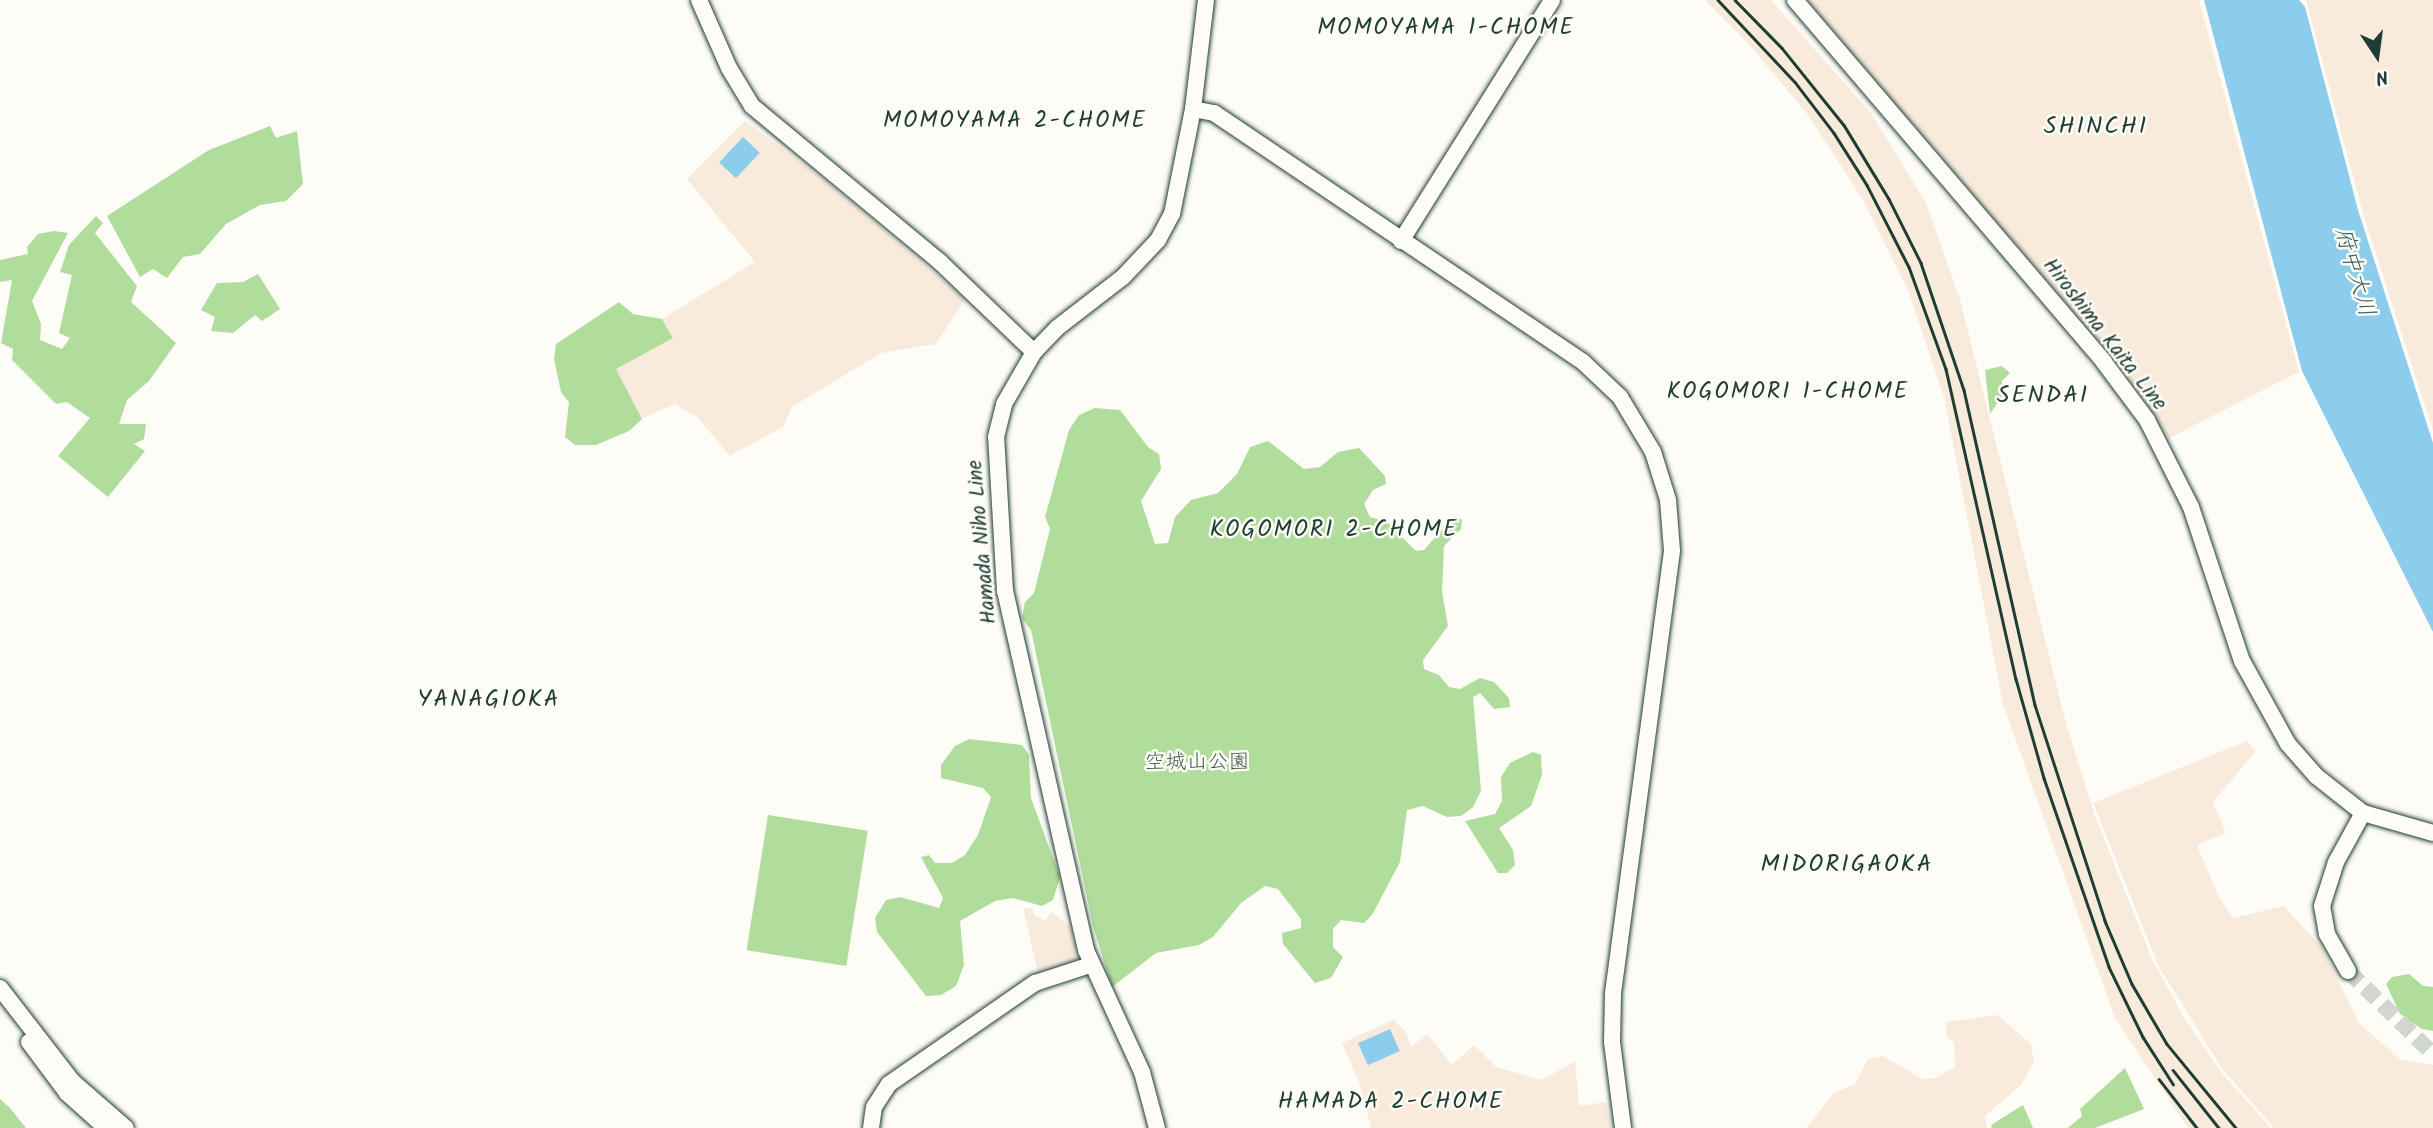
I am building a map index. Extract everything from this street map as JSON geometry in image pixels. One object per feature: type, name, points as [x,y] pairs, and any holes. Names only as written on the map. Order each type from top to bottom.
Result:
[{"type":"main road","points":[[699,0],[729,68],[752,106],[940,262],[1034,352]]},
{"type":"main road","name":"Hamada Niho Line","points":[[1157,1128],[1142,1072],[1090,965],[1005,591],[996,437],[1004,404],[1034,352],[1057,328],[1123,277],[1158,240],[1176,200],[1193,108],[1206,0]]},
{"type":"main road","points":[[1401,241],[1552,0]]},
{"type":"main road","name":"Hiroshima Kaita Line","points":[[1795,0],[2133,400],[2191,507],[2228,622],[2254,687],[2301,761],[2363,813],[2433,833]]},
{"type":"main road","points":[[1193,108],[1214,113],[1602,379],[1642,429],[1665,485],[1672,564],[1613,994],[1612,1042],[1623,1128]]},
{"type":"main road","points":[[2348,971],[2328,934],[2322,906],[2336,862],[2363,813]]},
{"type":"main road","points":[[871,1128],[874,1107],[889,1084],[1035,983],[1090,965]]},
{"type":"main road","points":[[0,988],[73,1082],[126,1128]]},
{"type":"main road","points":[[0,1001],[59,1083],[106,1128]]},
{"type":"shaded area","points":[[1705,0],[1771,0],[1871,113],[1926,203],[1960,299],[2067,727],[2094,813],[2151,957],[2183,1016],[2221,1072],[2271,1128],[2188,1128],[2115,1018],[2003,704],[1944,397],[1908,290],[1863,200],[1808,115],[1747,42]]},
{"type":"shaded area","points":[[1807,0],[2199,0],[2299,372],[2169,438],[2124,371]]},
{"type":"shaded area","points":[[2306,0],[2433,0],[2433,431],[2362,210]]},
{"type":"shaded area","points":[[745,121],[826,181],[965,299],[936,344],[881,353],[792,407],[784,426],[730,456],[697,417],[675,404],[642,419],[616,369],[672,338],[662,319],[755,262],[687,179]]},
{"type":"shaded area","points":[[2247,741],[2256,751],[2213,802],[2226,833],[2197,845],[2218,895],[2233,918],[2284,906],[2322,948],[2359,1023],[2401,1060],[2433,1065],[2433,1128],[2274,1128],[2223,1070],[2159,967],[2093,803]]},
{"type":"shaded area","points":[[1023,907],[1033,909],[1034,915],[1046,921],[1051,911],[1072,929],[1076,961],[1038,974]]},
{"type":"shaded area","points":[[1997,1015],[2031,1044],[2034,1062],[2021,1085],[1985,1116],[1987,1128],[1806,1128],[1834,1093],[1855,1084],[1868,1059],[1883,1056],[1922,1079],[1936,1078],[1955,1067],[1954,1042],[1947,1038],[1946,1022]]},
{"type":"shaded area","points":[[1393,1020],[1406,1032],[1411,1047],[1427,1034],[1452,1065],[1474,1045],[1496,1067],[1542,1080],[1575,1061],[1579,1106],[1606,1102],[1611,1128],[1371,1128],[1359,1082],[1342,1043]]},
{"type":"green space","points":[[270,126],[276,138],[297,131],[303,184],[286,201],[260,205],[226,224],[200,254],[183,257],[167,278],[153,269],[140,277],[107,216],[209,150]]},
{"type":"green space","points":[[96,216],[103,223],[95,233],[137,286],[131,302],[176,343],[149,381],[127,400],[119,424],[146,424],[144,439],[134,444],[145,451],[108,497],[58,456],[90,418],[67,402],[56,404],[12,360],[13,349],[1,343],[12,280],[0,282],[0,260],[28,254],[27,247],[38,234],[54,231],[68,233],[32,301],[41,324],[40,340],[62,349],[70,338],[59,333],[72,275],[60,272],[69,245]]},
{"type":"green space","points":[[258,274],[280,309],[262,321],[255,315],[233,333],[211,331],[215,317],[201,310],[217,283],[243,282]]},
{"type":"green space","points":[[619,302],[633,314],[662,319],[673,338],[616,369],[642,419],[629,431],[596,445],[575,445],[565,437],[569,402],[561,392],[554,359],[556,344]]},
{"type":"green space","points":[[2002,366],[2010,373],[2002,381],[2002,396],[1990,414],[1985,370]]},
{"type":"green space","name":"空城山公園","points":[[1095,408],[1120,410],[1148,447],[1159,454],[1161,469],[1141,501],[1155,544],[1168,543],[1175,517],[1191,500],[1218,493],[1237,474],[1250,447],[1268,441],[1304,469],[1320,467],[1338,452],[1359,448],[1385,476],[1386,484],[1373,490],[1364,504],[1370,517],[1386,521],[1416,551],[1424,550],[1454,516],[1462,520],[1461,529],[1444,546],[1442,591],[1448,626],[1423,660],[1424,669],[1439,675],[1449,687],[1460,689],[1480,678],[1494,682],[1509,698],[1510,707],[1494,709],[1480,693],[1473,697],[1481,791],[1473,807],[1461,816],[1447,817],[1423,806],[1407,810],[1400,862],[1372,915],[1364,923],[1341,920],[1333,929],[1333,947],[1343,957],[1331,978],[1315,983],[1283,944],[1282,933],[1301,928],[1301,919],[1278,889],[1265,886],[1241,903],[1213,937],[1199,945],[1156,953],[1112,987],[1093,926],[1031,630],[1022,618],[1025,602],[1034,593],[1050,529],[1045,517],[1069,430],[1079,415]]},
{"type":"green space","points":[[969,739],[1022,745],[1029,755],[1031,798],[1060,877],[1053,900],[1042,906],[1013,898],[995,901],[960,921],[964,965],[956,986],[941,995],[926,996],[877,932],[875,918],[886,900],[900,897],[939,908],[943,898],[921,857],[929,855],[935,863],[952,863],[965,855],[978,835],[991,797],[983,788],[941,778],[941,765],[955,746]]},
{"type":"green space","points":[[1533,752],[1541,755],[1542,775],[1531,806],[1499,828],[1513,850],[1515,865],[1507,873],[1498,873],[1465,821],[1495,814],[1502,801],[1501,777],[1510,763]]},
{"type":"green space","points":[[768,815],[868,831],[846,966],[747,950]]},
{"type":"green space","points":[[2409,974],[2423,986],[2433,987],[2433,1031],[2422,1029],[2400,1014],[2386,984],[2392,977]]},
{"type":"green space","points":[[2125,1068],[2144,1109],[2095,1128],[2068,1128],[2082,1116],[2080,1109]]},
{"type":"green space","points":[[0,1099],[10,1108],[26,1128],[0,1128]]},
{"type":"green space","points":[[2023,1105],[2033,1128],[1992,1128],[1991,1125]]},
{"type":"water","name":"府中大川","points":[[2204,0],[2299,0],[2305,7],[2358,210],[2433,443],[2433,632],[2302,371]]},
{"type":"water","points":[[743,137],[760,153],[736,178],[719,163]]},
{"type":"water","points":[[1390,1029],[1400,1051],[1368,1065],[1358,1043]]},
{"type":"tunnel","points":[[2348,971],[2433,1054]]},
{"type":"railway","points":[[1718,0],[1795,82],[1834,133],[1867,185],[1909,267],[1946,369],[2016,679],[2044,778],[2109,967],[2143,1037],[2173,1084]]},
{"type":"railway","points":[[1735,0],[1782,48],[1844,125],[1889,199],[1921,263],[1964,390],[2035,705],[2105,921],[2132,984],[2167,1044],[2236,1128]]},
{"type":"railway","points":[[2173,1070],[2219,1128]]},
{"type":"railway","points":[[2159,1079],[2197,1128]]},
{"type":"district","name":"MOMOYAMA 1-CHOME","points":[[1446,28]]},
{"type":"district","name":"MOMOYAMA 2-CHOME","points":[[1015,121]]},
{"type":"district","name":"SHINCHI","points":[[2096,127]]},
{"type":"district","name":"KOGOMORI 1-CHOME","points":[[1788,392]]},
{"type":"district","name":"SENDAI","points":[[2043,396]]},
{"type":"district","name":"KOGOMORI 2-CHOME","points":[[1334,530]]},
{"type":"district","name":"YANAGIOKA","points":[[489,700]]},
{"type":"district","name":"MIDORIGAOKA","points":[[1847,865]]},
{"type":"district","name":"HAMADA 2-CHOME","points":[[1391,1102]]}]
